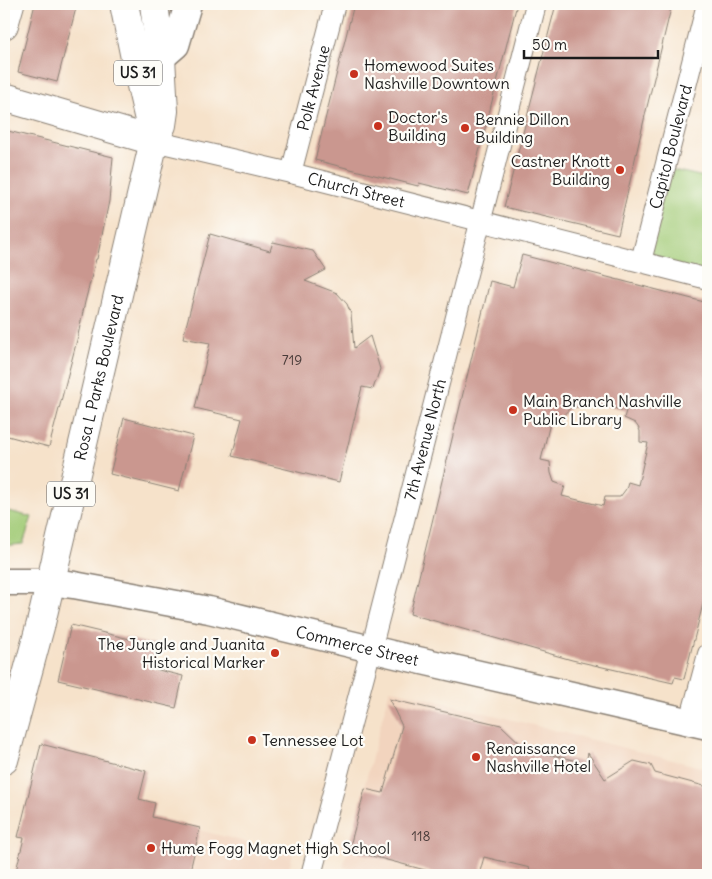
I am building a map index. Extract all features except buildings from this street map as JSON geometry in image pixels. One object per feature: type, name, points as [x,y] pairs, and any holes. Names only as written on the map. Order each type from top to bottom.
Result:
[{"type":"main road","points":[[4,26],[10,4]]},
{"type":"main road","name":"Rosa L Parks Boulevard","points":[[124,4],[154,141]]},
{"type":"main road","name":"Rosa L Parks Boulevard","points":[[4,760],[38,634],[154,141],[162,125],[164,111],[161,58],[154,4]]},
{"type":"main road","name":"Church Street","points":[[4,97],[154,141]]},
{"type":"street","points":[[161,58],[176,45],[188,4]]},
{"type":"street","name":"Polk Avenue","points":[[291,173],[335,4]]},
{"type":"street","name":"7th Avenue North","points":[[311,875],[371,649],[536,4]]},
{"type":"street","name":"Capitol Boulevard","points":[[641,261],[707,4]]},
{"type":"street","name":"Church Street","points":[[154,141],[291,173],[708,279]]},
{"type":"street","name":"Commerce Street","points":[[4,582],[50,582],[81,586],[209,610],[699,724]]},
{"type":"street","points":[[699,724],[708,654]]},
{"type":"shaded area","points":[[390,689],[708,769],[708,875],[373,875],[343,867]]},
{"type":"shaded area","name":"Hume Fogg Magnet High School","points":[[34,788],[293,854],[287,875],[12,875]]},
{"type":"green space","points":[[665,168],[708,178],[708,279],[641,261]]},
{"type":"green space","points":[[4,510],[32,517],[23,544],[4,546]]},
{"type":"place","name":"Homewood Suites Nashville Downtown","points":[[354,74]]},
{"type":"place","name":"Doctor's Building","points":[[378,126]]},
{"type":"place","name":"Bennie Dillon Building","points":[[465,128]]},
{"type":"place","name":"Castner Knott Building","points":[[620,170]]},
{"type":"place","name":"Main Branch Nashville Public Library","points":[[513,410]]},
{"type":"place","name":"The Jungle and Juanita Historical Marker","points":[[275,653]]},
{"type":"place","name":"Tennessee Lot","points":[[252,740]]},
{"type":"place","name":"Renaissance Nashville Hotel","points":[[476,757]]},
{"type":"place","name":"Hume Fogg Magnet High School","points":[[151,848]]}]
